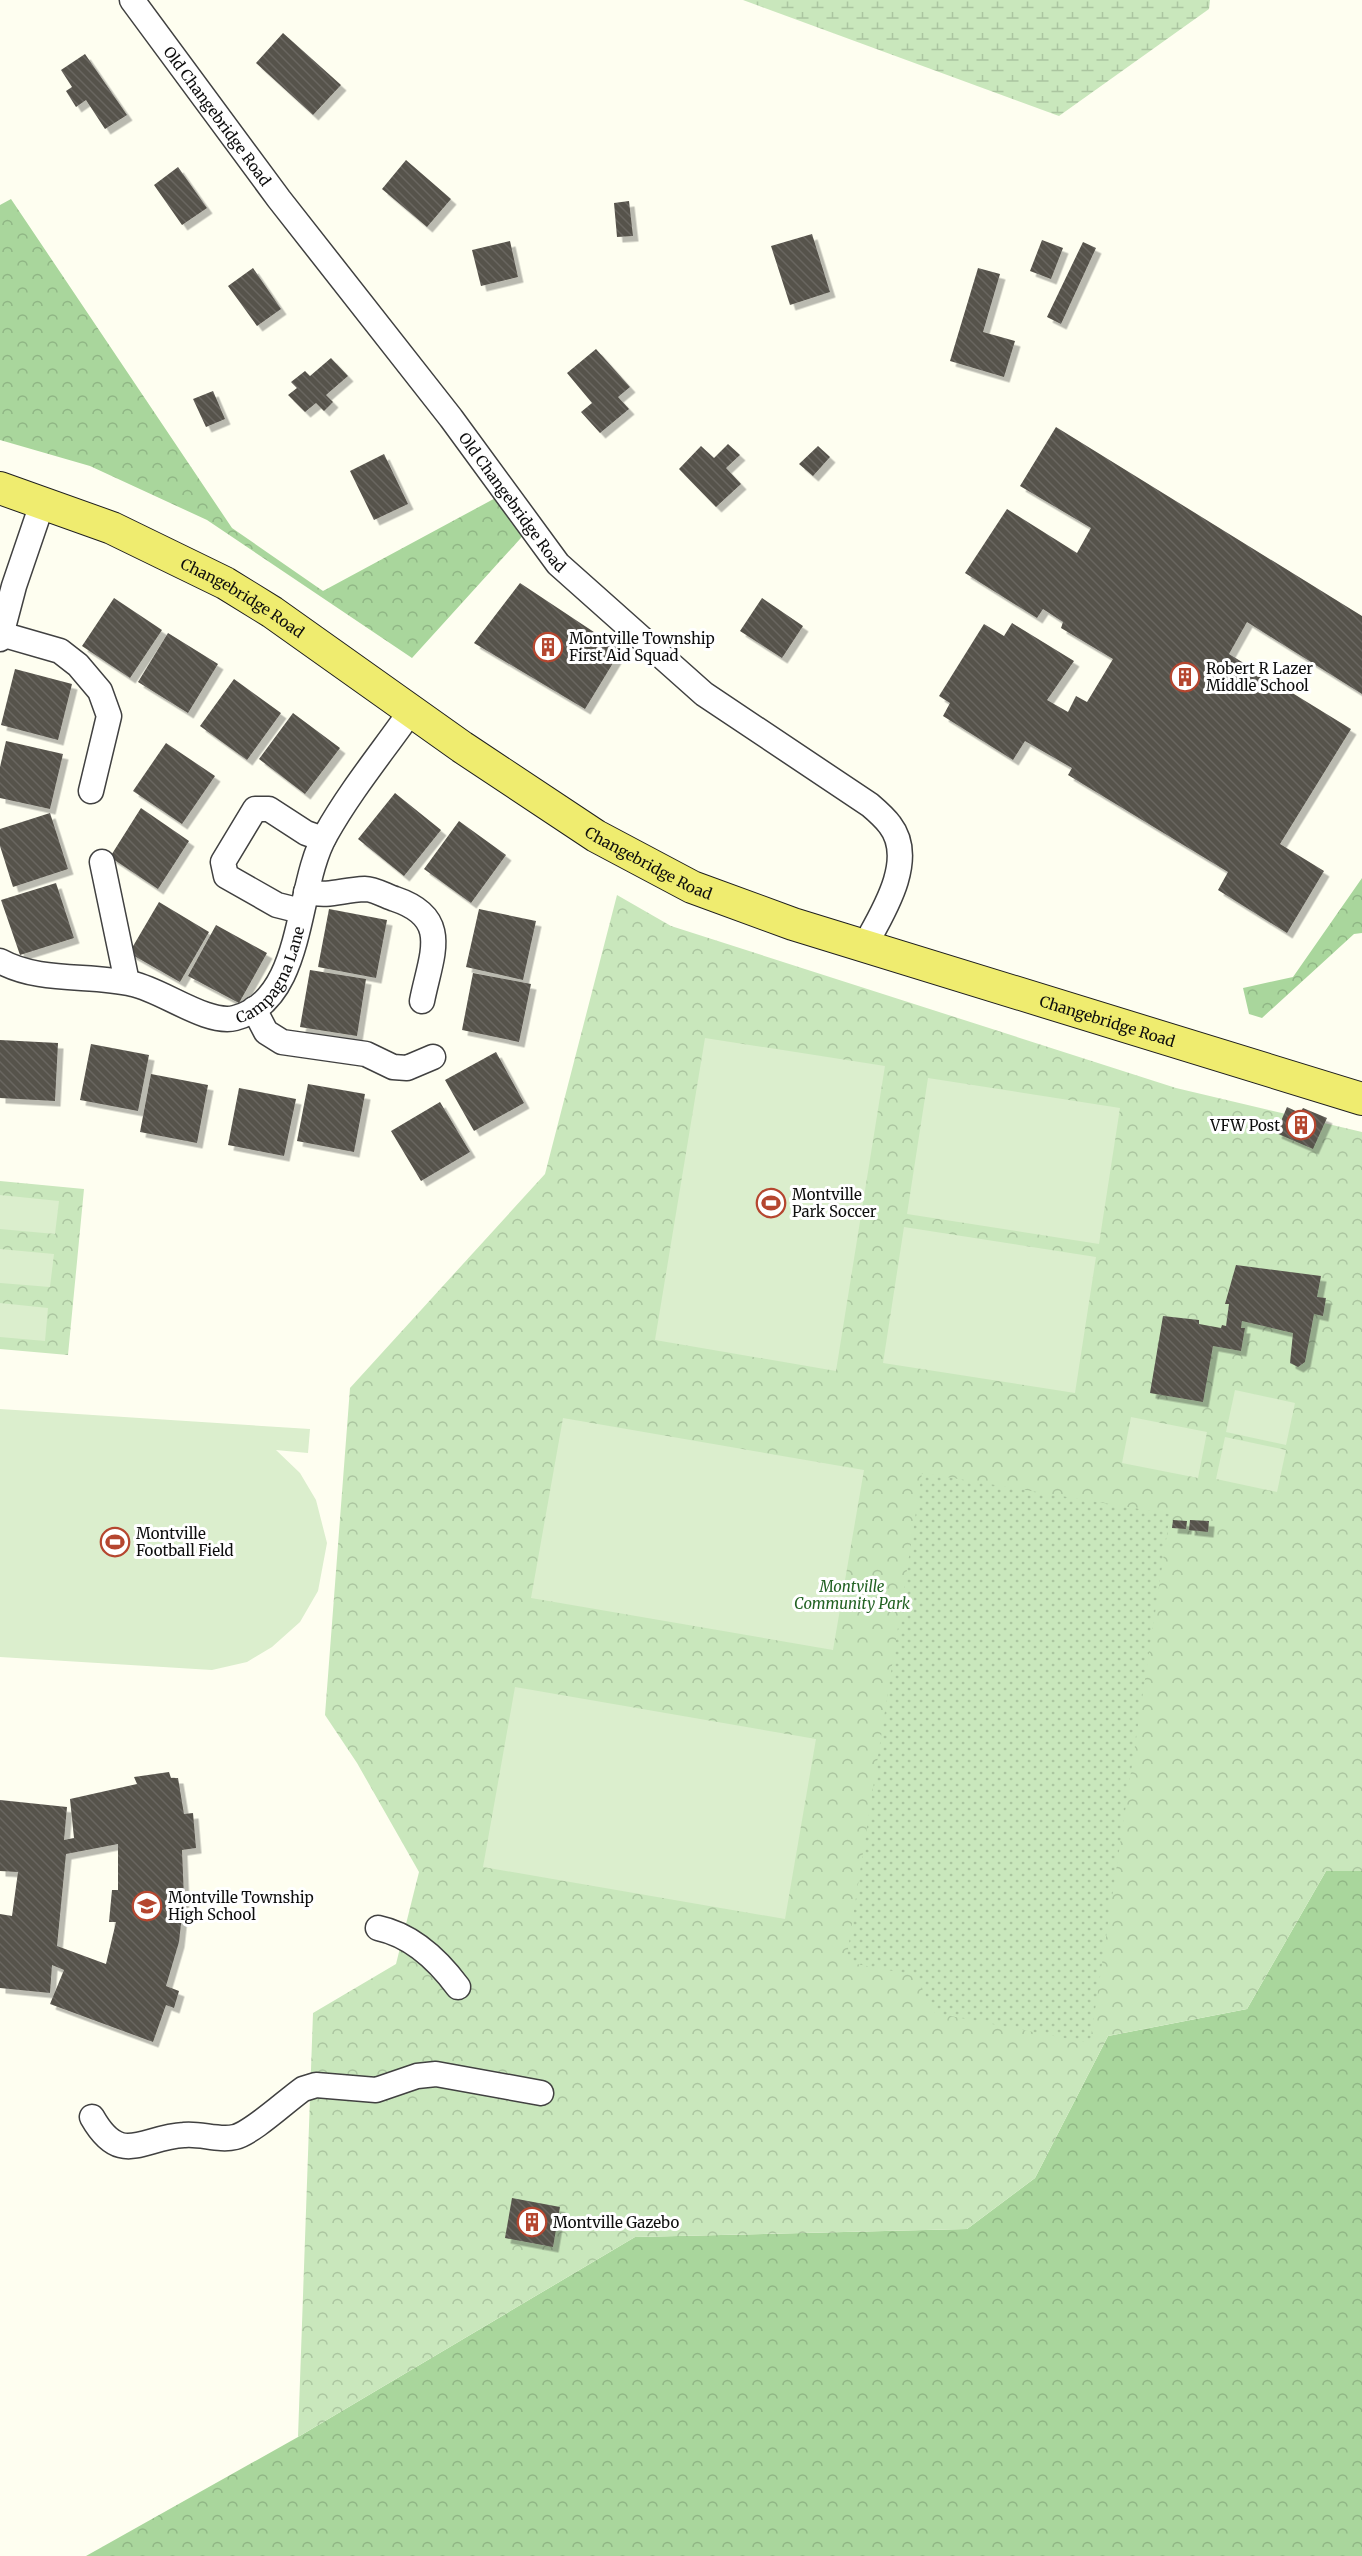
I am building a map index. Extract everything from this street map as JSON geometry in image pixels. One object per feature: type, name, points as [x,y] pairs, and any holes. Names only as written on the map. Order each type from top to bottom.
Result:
[{"type":"main road","name":"Changebridge Road","points":[[0,488],[43,501],[112,528],[225,584],[272,612],[411,711],[596,836],[692,887],[793,924],[1362,1099]]},
{"type":"street","name":"Old Changebridge Road","points":[[132,0],[279,199],[444,409],[558,564],[704,694],[870,805],[891,825],[900,851],[896,879],[885,909],[865,945]]},
{"type":"street","points":[[43,501],[14,586],[1,637],[60,651],[78,665],[100,691],[109,716],[91,791]]},
{"type":"street","name":"Campagna Lane","points":[[0,962],[11,968],[43,974],[127,982],[158,991],[221,1019],[235,1018],[254,1009],[269,996],[284,972],[314,861],[323,839],[411,711]]},
{"type":"street","points":[[323,839],[306,833],[269,809],[255,809],[223,862],[226,876],[277,905],[366,889],[410,904],[429,919],[435,934],[422,1001]]},
{"type":"street","points":[[102,862],[127,982]]},
{"type":"street","points":[[254,1009],[266,1032],[282,1042],[366,1054],[393,1067],[407,1068],[433,1057]]},
{"type":"street","points":[[378,1928],[395,1932],[417,1946],[445,1970],[458,1986]]},
{"type":"street","points":[[92,2117],[110,2141],[119,2145],[147,2145],[183,2134],[236,2137],[303,2089],[316,2085],[376,2090],[417,2076],[464,2072],[541,2093]]},
{"type":"green space","points":[[743,0],[1210,0],[1209,9],[1059,116]]},
{"type":"green space","points":[[11,199],[232,528],[323,591],[501,495],[529,529],[412,658],[207,520],[90,466],[0,440],[0,205]]},
{"type":"green space","points":[[1362,878],[1362,933],[1354,934],[1262,1018],[1249,1014],[1243,988],[1293,977]]},
{"type":"green space","name":"Montville Community Park","points":[[617,895],[671,926],[1176,1088],[1362,1132],[1362,1871],[1326,1871],[1247,2009],[1108,2036],[1035,2178],[967,2229],[635,2237],[298,2437],[313,2013],[396,1964],[419,1872],[357,1763],[325,1715],[350,1388],[545,1174]]},
{"type":"green space","name":"Montville Park Soccer","points":[[705,1038],[885,1066],[836,1371],[655,1340]]},
{"type":"green space","name":"Montville Park Soccer","points":[[928,1078],[1120,1108],[1099,1244],[907,1214]]},
{"type":"green space","points":[[0,1181],[84,1189],[68,1355],[0,1349]]},
{"type":"green space","points":[[0,1195],[59,1201],[55,1234],[0,1229]]},
{"type":"green space","name":"Montville Park Soccer","points":[[904,1227],[1096,1257],[1075,1393],[883,1363]]},
{"type":"green space","points":[[0,1249],[54,1254],[50,1287],[0,1283]]},
{"type":"green space","points":[[0,1303],[48,1308],[45,1341],[0,1337]]},
{"type":"green space","points":[[1235,1390],[1295,1403],[1286,1445],[1226,1432]]},
{"type":"green space","points":[[0,1409],[310,1429],[308,1453],[276,1450],[300,1473],[316,1500],[327,1543],[318,1591],[300,1622],[272,1647],[247,1662],[212,1670],[0,1657]]},
{"type":"green space","points":[[1131,1417],[1207,1432],[1198,1478],[1122,1463]]},
{"type":"green space","points":[[563,1418],[864,1470],[833,1650],[531,1598]]},
{"type":"green space","points":[[1225,1437],[1286,1450],[1277,1492],[1216,1479]]},
{"type":"green space","points":[[922,1473],[1170,1514],[1090,2043],[935,2013],[914,1975],[846,1962]]},
{"type":"green space","points":[[515,1687],[816,1739],[785,1919],[483,1867]]},
{"type":"green space","points":[[1326,1871],[1362,1871],[1362,2556],[86,2556],[298,2437],[635,2237],[967,2229],[1035,2178],[1108,2036],[1247,2009]]},
{"type":"building","points":[[283,33],[341,85],[313,115],[256,63]]},
{"type":"building","points":[[85,54],[127,115],[105,129],[86,100],[76,107],[66,91],[72,87],[61,70]]},
{"type":"building","points":[[406,160],[451,199],[427,227],[382,189]]},
{"type":"building","points":[[178,167],[207,208],[182,225],[154,185]]},
{"type":"building","points":[[629,201],[633,236],[617,237],[614,203]]},
{"type":"building","points":[[812,234],[830,292],[790,305],[771,246]]},
{"type":"building","points":[[1042,240],[1063,248],[1051,279],[1030,271]]},
{"type":"building","points":[[510,241],[518,277],[481,286],[472,250]]},
{"type":"building","points":[[1083,242],[1096,248],[1061,324],[1047,317]]},
{"type":"building","points":[[253,268],[281,309],[257,326],[228,286]]},
{"type":"building","points":[[978,268],[1000,274],[983,332],[1015,341],[1004,377],[950,361]]},
{"type":"building","points":[[596,349],[630,387],[618,397],[629,409],[600,433],[581,412],[592,403],[567,373]]},
{"type":"building","points":[[331,358],[348,376],[326,395],[333,402],[324,411],[316,403],[305,412],[288,395],[297,388],[291,382],[305,371],[310,376]]},
{"type":"building","points":[[213,391],[225,419],[206,427],[193,399]]},
{"type":"building","name":"Robert R Lazer Middle School","points":[[1056,427],[1362,616],[1362,694],[1247,622],[1229,654],[1351,729],[1280,844],[1324,871],[1287,933],[1218,890],[1228,872],[1068,775],[1072,768],[1025,741],[1013,760],[943,716],[950,703],[939,696],[984,624],[1004,636],[1012,623],[1074,661],[1047,700],[1068,712],[1076,696],[1087,702],[1113,659],[1061,628],[1063,622],[1043,609],[1037,618],[965,573],[1007,509],[1077,553],[1091,528],[1020,486]]},
{"type":"building","points":[[728,444],[740,455],[726,468],[741,484],[716,507],[679,469],[701,446],[714,458]]},
{"type":"building","points":[[818,446],[830,457],[813,476],[799,464]]},
{"type":"building","points":[[384,454],[408,504],[374,520],[350,471]]},
{"type":"building","name":"Montville Township First Aid Squad","points":[[520,583],[621,650],[585,709],[474,643]]},
{"type":"building","points":[[114,598],[162,630],[130,678],[82,646]]},
{"type":"building","points":[[762,598],[803,626],[782,658],[740,631]]},
{"type":"building","points":[[168,633],[218,664],[188,713],[138,682]]},
{"type":"building","points":[[15,669],[72,684],[58,740],[1,725]]},
{"type":"building","points":[[234,679],[281,713],[247,760],[200,726]]},
{"type":"building","points":[[293,713],[340,748],[305,794],[259,759]]},
{"type":"building","points":[[6,741],[63,754],[50,809],[0,798],[0,767]]},
{"type":"building","points":[[166,743],[215,776],[182,824],[133,791]]},
{"type":"building","points":[[395,793],[441,830],[404,876],[358,839]]},
{"type":"building","points":[[141,808],[189,841],[158,889],[110,857]]},
{"type":"building","points":[[50,813],[68,869],[13,887],[0,846],[0,829]]},
{"type":"building","points":[[459,821],[506,855],[471,903],[424,869]]},
{"type":"building","points":[[56,883],[74,938],[20,955],[1,900]]},
{"type":"building","points":[[159,902],[209,932],[180,982],[129,953]]},
{"type":"building","points":[[329,909],[387,920],[376,978],[318,967]]},
{"type":"building","points":[[479,909],[536,921],[523,980],[466,967]]},
{"type":"building","points":[[216,925],[267,953],[239,1003],[188,976]]},
{"type":"building","points":[[310,970],[366,979],[357,1036],[300,1027]]},
{"type":"building","points":[[473,973],[531,984],[519,1042],[462,1030]]},
{"type":"building","points":[[0,1040],[58,1043],[55,1101],[0,1098]]},
{"type":"building","points":[[91,1044],[149,1055],[138,1111],[80,1100]]},
{"type":"building","points":[[496,1052],[524,1103],[474,1131],[445,1080]]},
{"type":"building","points":[[151,1074],[208,1085],[197,1143],[140,1132]]},
{"type":"building","points":[[308,1084],[365,1094],[354,1152],[297,1141]]},
{"type":"building","points":[[239,1088],[296,1099],[284,1156],[228,1145]]},
{"type":"building","points":[[440,1102],[470,1152],[421,1181],[391,1131]]},
{"type":"building","name":"VFW Post","points":[[1287,1107],[1300,1113],[1303,1108],[1327,1118],[1313,1149],[1276,1133]]},
{"type":"building","points":[[1236,1265],[1321,1276],[1317,1297],[1326,1298],[1323,1316],[1314,1314],[1305,1362],[1298,1367],[1290,1363],[1293,1333],[1242,1321],[1241,1328],[1245,1328],[1241,1351],[1213,1346],[1203,1402],[1150,1393],[1163,1316],[1199,1320],[1199,1324],[1221,1328],[1222,1325],[1226,1326],[1229,1304],[1225,1304]]},
{"type":"building","points":[[1173,1520],[1187,1521],[1186,1529],[1172,1528]]},
{"type":"building","points":[[1190,1520],[1209,1521],[1208,1532],[1189,1530]]},
{"type":"building","name":"Montville Township High School","points":[[169,1772],[171,1778],[178,1778],[184,1814],[193,1813],[196,1848],[182,1850],[184,1897],[179,1942],[166,1986],[179,1991],[174,2008],[166,2005],[153,2042],[50,2004],[64,1970],[52,1965],[50,1993],[0,1988],[0,1914],[12,1916],[18,1872],[0,1871],[0,1800],[67,1807],[64,1840],[74,1838],[70,1799],[137,1784],[134,1777]],"holes":[[[118,1844],[118,1890],[112,1890],[109,1922],[116,1922],[106,1964],[57,1946],[66,1854]]]},
{"type":"building","name":"Montville Gazebo","points":[[512,2198],[560,2207],[553,2247],[505,2238]]},
{"type":"place","name":"Montville Township First Aid Squad","points":[[548,647]]},
{"type":"place","name":"Robert R Lazer Middle School","points":[[1185,677]]},
{"type":"place","name":"VFW Post","points":[[1301,1125]]},
{"type":"place","name":"Montville Park Soccer","points":[[771,1203]]},
{"type":"place","name":"Montville Football Field","points":[[115,1542]]},
{"type":"place","name":"Montville Township High School","points":[[147,1906]]},
{"type":"place","name":"Montville Gazebo","points":[[532,2222]]}]
